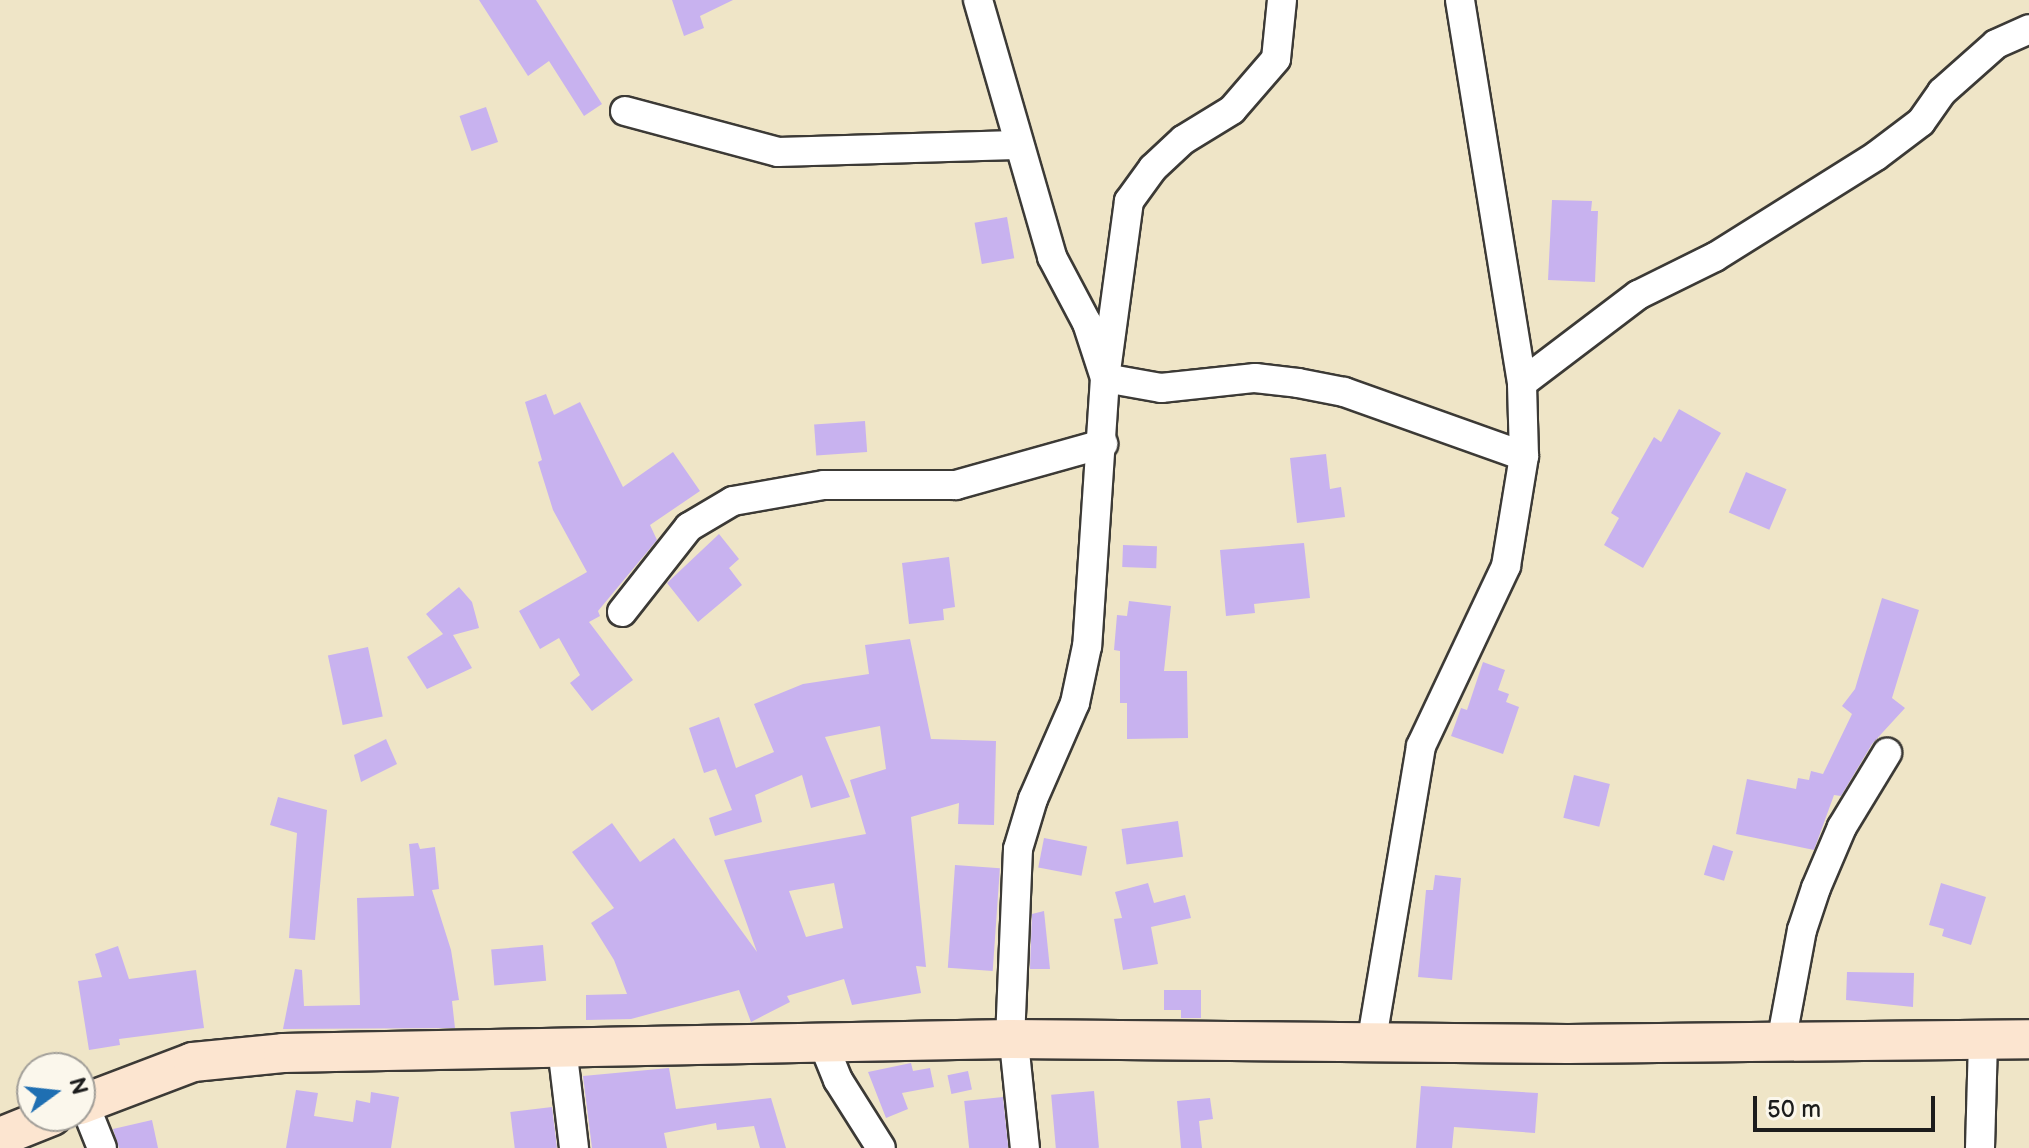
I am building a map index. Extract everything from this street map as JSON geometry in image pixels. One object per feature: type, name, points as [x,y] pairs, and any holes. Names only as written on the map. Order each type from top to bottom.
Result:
[{"type":"main road","points":[[96,1099],[193,1062],[283,1053],[1010,1039],[1371,1045],[1983,1042],[2029,1039]]},
{"type":"street","points":[[978,0],[1016,145],[1052,257],[1087,323],[1105,378]]},
{"type":"street","points":[[1025,1148],[1010,1039],[1018,849],[1033,799],[1075,703],[1087,646],[1096,483],[1103,444],[1105,378],[1129,201],[1153,168],[1183,140],[1232,110],[1276,59],[1282,0]]},
{"type":"street","points":[[1371,1045],[1421,746],[1502,578],[1517,518],[1524,456],[1522,383],[1460,0]]},
{"type":"street","points":[[1522,383],[1638,295],[1715,257],[1837,176],[1876,156],[1921,122],[1942,92],[1996,44],[2029,29]]},
{"type":"street","points":[[625,111],[778,152],[1016,145]]},
{"type":"street","points":[[1105,378],[1161,388],[1255,378],[1298,383],[1344,392],[1524,456]]},
{"type":"street","points":[[622,612],[689,527],[733,501],[824,485],[956,485],[1103,444]]},
{"type":"street","points":[[1781,1043],[1802,930],[1816,888],[1842,827],[1887,753]]},
{"type":"street","points":[[1980,1148],[1983,1042]]},
{"type":"street","points":[[823,1043],[838,1080],[881,1148]]},
{"type":"street","points":[[562,1047],[574,1148]]},
{"type":"building","points":[[479,0],[536,0],[602,104],[584,116],[549,61],[528,76]]},
{"type":"building","points":[[672,0],[733,0],[700,16],[704,28],[684,36]]},
{"type":"building","points":[[486,107],[498,142],[472,151],[460,116]]},
{"type":"building","points":[[1552,200],[1592,201],[1591,211],[1598,211],[1595,282],[1548,280]]},
{"type":"building","points":[[1007,217],[1014,258],[982,264],[975,223]]},
{"type":"building","points":[[546,394],[554,415],[580,402],[623,487],[673,452],[700,491],[650,525],[657,540],[598,611],[600,616],[589,622],[633,680],[592,711],[570,683],[580,675],[559,638],[540,649],[519,611],[587,572],[553,510],[538,462],[542,460],[525,402]]},
{"type":"building","points":[[1679,409],[1721,433],[1643,568],[1604,545],[1619,518],[1611,513],[1654,437],[1661,442]]},
{"type":"building","points":[[865,421],[867,452],[816,455],[814,425]]},
{"type":"building","points":[[1326,454],[1330,489],[1341,487],[1345,517],[1297,523],[1290,458]]},
{"type":"building","points":[[1746,472],[1787,489],[1769,530],[1729,513]]},
{"type":"building","points":[[719,534],[739,559],[729,568],[742,585],[698,622],[667,583]]},
{"type":"building","points":[[1304,543],[1310,598],[1254,604],[1255,613],[1226,616],[1220,550]]},
{"type":"building","points":[[1123,545],[1157,546],[1156,568],[1122,567]]},
{"type":"building","points":[[949,557],[955,607],[943,609],[944,620],[909,624],[902,563]]},
{"type":"building","points":[[459,587],[472,602],[479,628],[453,635],[472,668],[427,689],[407,657],[443,634],[426,614]]},
{"type":"building","points":[[1882,598],[1919,610],[1892,698],[1905,708],[1872,744],[1841,796],[1834,795],[1814,850],[1736,834],[1747,779],[1796,789],[1798,778],[1809,780],[1811,771],[1823,774],[1852,714],[1842,706],[1855,689]]},
{"type":"building","points":[[1129,601],[1171,606],[1164,671],[1187,671],[1188,738],[1127,739],[1127,703],[1120,703],[1120,651],[1114,650],[1117,615],[1127,616]]},
{"type":"building","points":[[910,639],[931,739],[996,741],[994,825],[958,824],[959,803],[911,817],[926,967],[916,966],[921,993],[852,1005],[844,979],[787,996],[790,1002],[751,1022],[739,990],[631,1019],[586,1020],[586,995],[627,994],[614,960],[591,923],[614,908],[572,852],[612,823],[640,862],[674,838],[757,952],[724,860],[866,834],[850,780],[886,769],[880,726],[825,737],[850,797],[811,808],[802,775],[755,795],[762,822],[715,836],[709,818],[732,810],[716,769],[704,773],[689,728],[719,717],[736,768],[774,752],[754,704],[803,684],[869,674],[865,645]],"holes":[[[834,883],[843,928],[806,937],[789,891]]]},
{"type":"building","points":[[368,647],[383,716],[343,725],[328,656]]},
{"type":"building","points":[[1483,662],[1505,670],[1498,690],[1509,694],[1506,702],[1519,707],[1503,754],[1451,736],[1461,708],[1467,710]]},
{"type":"building","points":[[386,739],[397,764],[361,782],[354,755]]},
{"type":"building","points":[[1574,775],[1610,784],[1599,827],[1563,818]]},
{"type":"building","points":[[278,797],[327,810],[315,940],[289,938],[297,833],[270,825]]},
{"type":"building","points":[[1178,821],[1183,857],[1127,865],[1122,829]]},
{"type":"building","points":[[1044,838],[1087,846],[1081,876],[1038,867]]},
{"type":"building","points":[[418,843],[420,849],[435,847],[439,889],[432,890],[451,950],[459,1000],[452,1001],[455,1028],[283,1029],[295,969],[302,970],[304,1006],[360,1005],[357,898],[414,896],[409,844]]},
{"type":"building","points":[[1713,845],[1733,851],[1724,881],[1704,875]]},
{"type":"building","points":[[955,865],[1000,868],[993,971],[948,968]]},
{"type":"building","points":[[1435,875],[1461,878],[1452,980],[1418,977],[1426,890],[1433,890]]},
{"type":"building","points":[[1148,883],[1154,903],[1185,895],[1191,918],[1151,927],[1158,964],[1123,970],[1114,919],[1122,918],[1115,892]]},
{"type":"building","points":[[1941,883],[1986,897],[1971,945],[1942,936],[1944,929],[1929,925]]},
{"type":"building","points":[[1044,911],[1050,969],[1030,969],[1032,914]]},
{"type":"building","points":[[543,945],[546,981],[494,985],[491,950]]},
{"type":"building","points":[[118,946],[129,979],[196,970],[204,1028],[119,1039],[120,1045],[89,1050],[78,981],[102,977],[95,954]]},
{"type":"building","points":[[1847,972],[1914,973],[1913,1007],[1846,1000]]},
{"type":"building","points":[[1164,990],[1201,990],[1201,1018],[1181,1018],[1181,1010],[1164,1010]]},
{"type":"building","points":[[911,1063],[913,1071],[930,1068],[934,1087],[902,1093],[908,1109],[886,1118],[868,1072]]},
{"type":"building","points":[[669,1068],[676,1109],[771,1098],[786,1148],[760,1148],[754,1126],[717,1130],[716,1123],[664,1133],[667,1148],[592,1148],[583,1076]]},
{"type":"building","points":[[968,1071],[972,1090],[951,1094],[947,1075]]},
{"type":"building","points":[[1421,1086],[1538,1093],[1535,1133],[1454,1127],[1452,1148],[1416,1148]]},
{"type":"building","points":[[296,1090],[318,1093],[314,1116],[353,1122],[356,1100],[370,1103],[371,1092],[399,1097],[391,1148],[286,1148]]},
{"type":"building","points":[[1094,1091],[1099,1148],[1056,1148],[1051,1095]]},
{"type":"building","points":[[1003,1097],[1008,1148],[969,1148],[964,1101]]},
{"type":"building","points":[[1210,1098],[1213,1119],[1199,1121],[1202,1148],[1181,1148],[1177,1101]]},
{"type":"building","points":[[552,1107],[557,1148],[515,1148],[510,1112]]},
{"type":"building","points":[[152,1120],[158,1148],[119,1148],[113,1129]]}]
